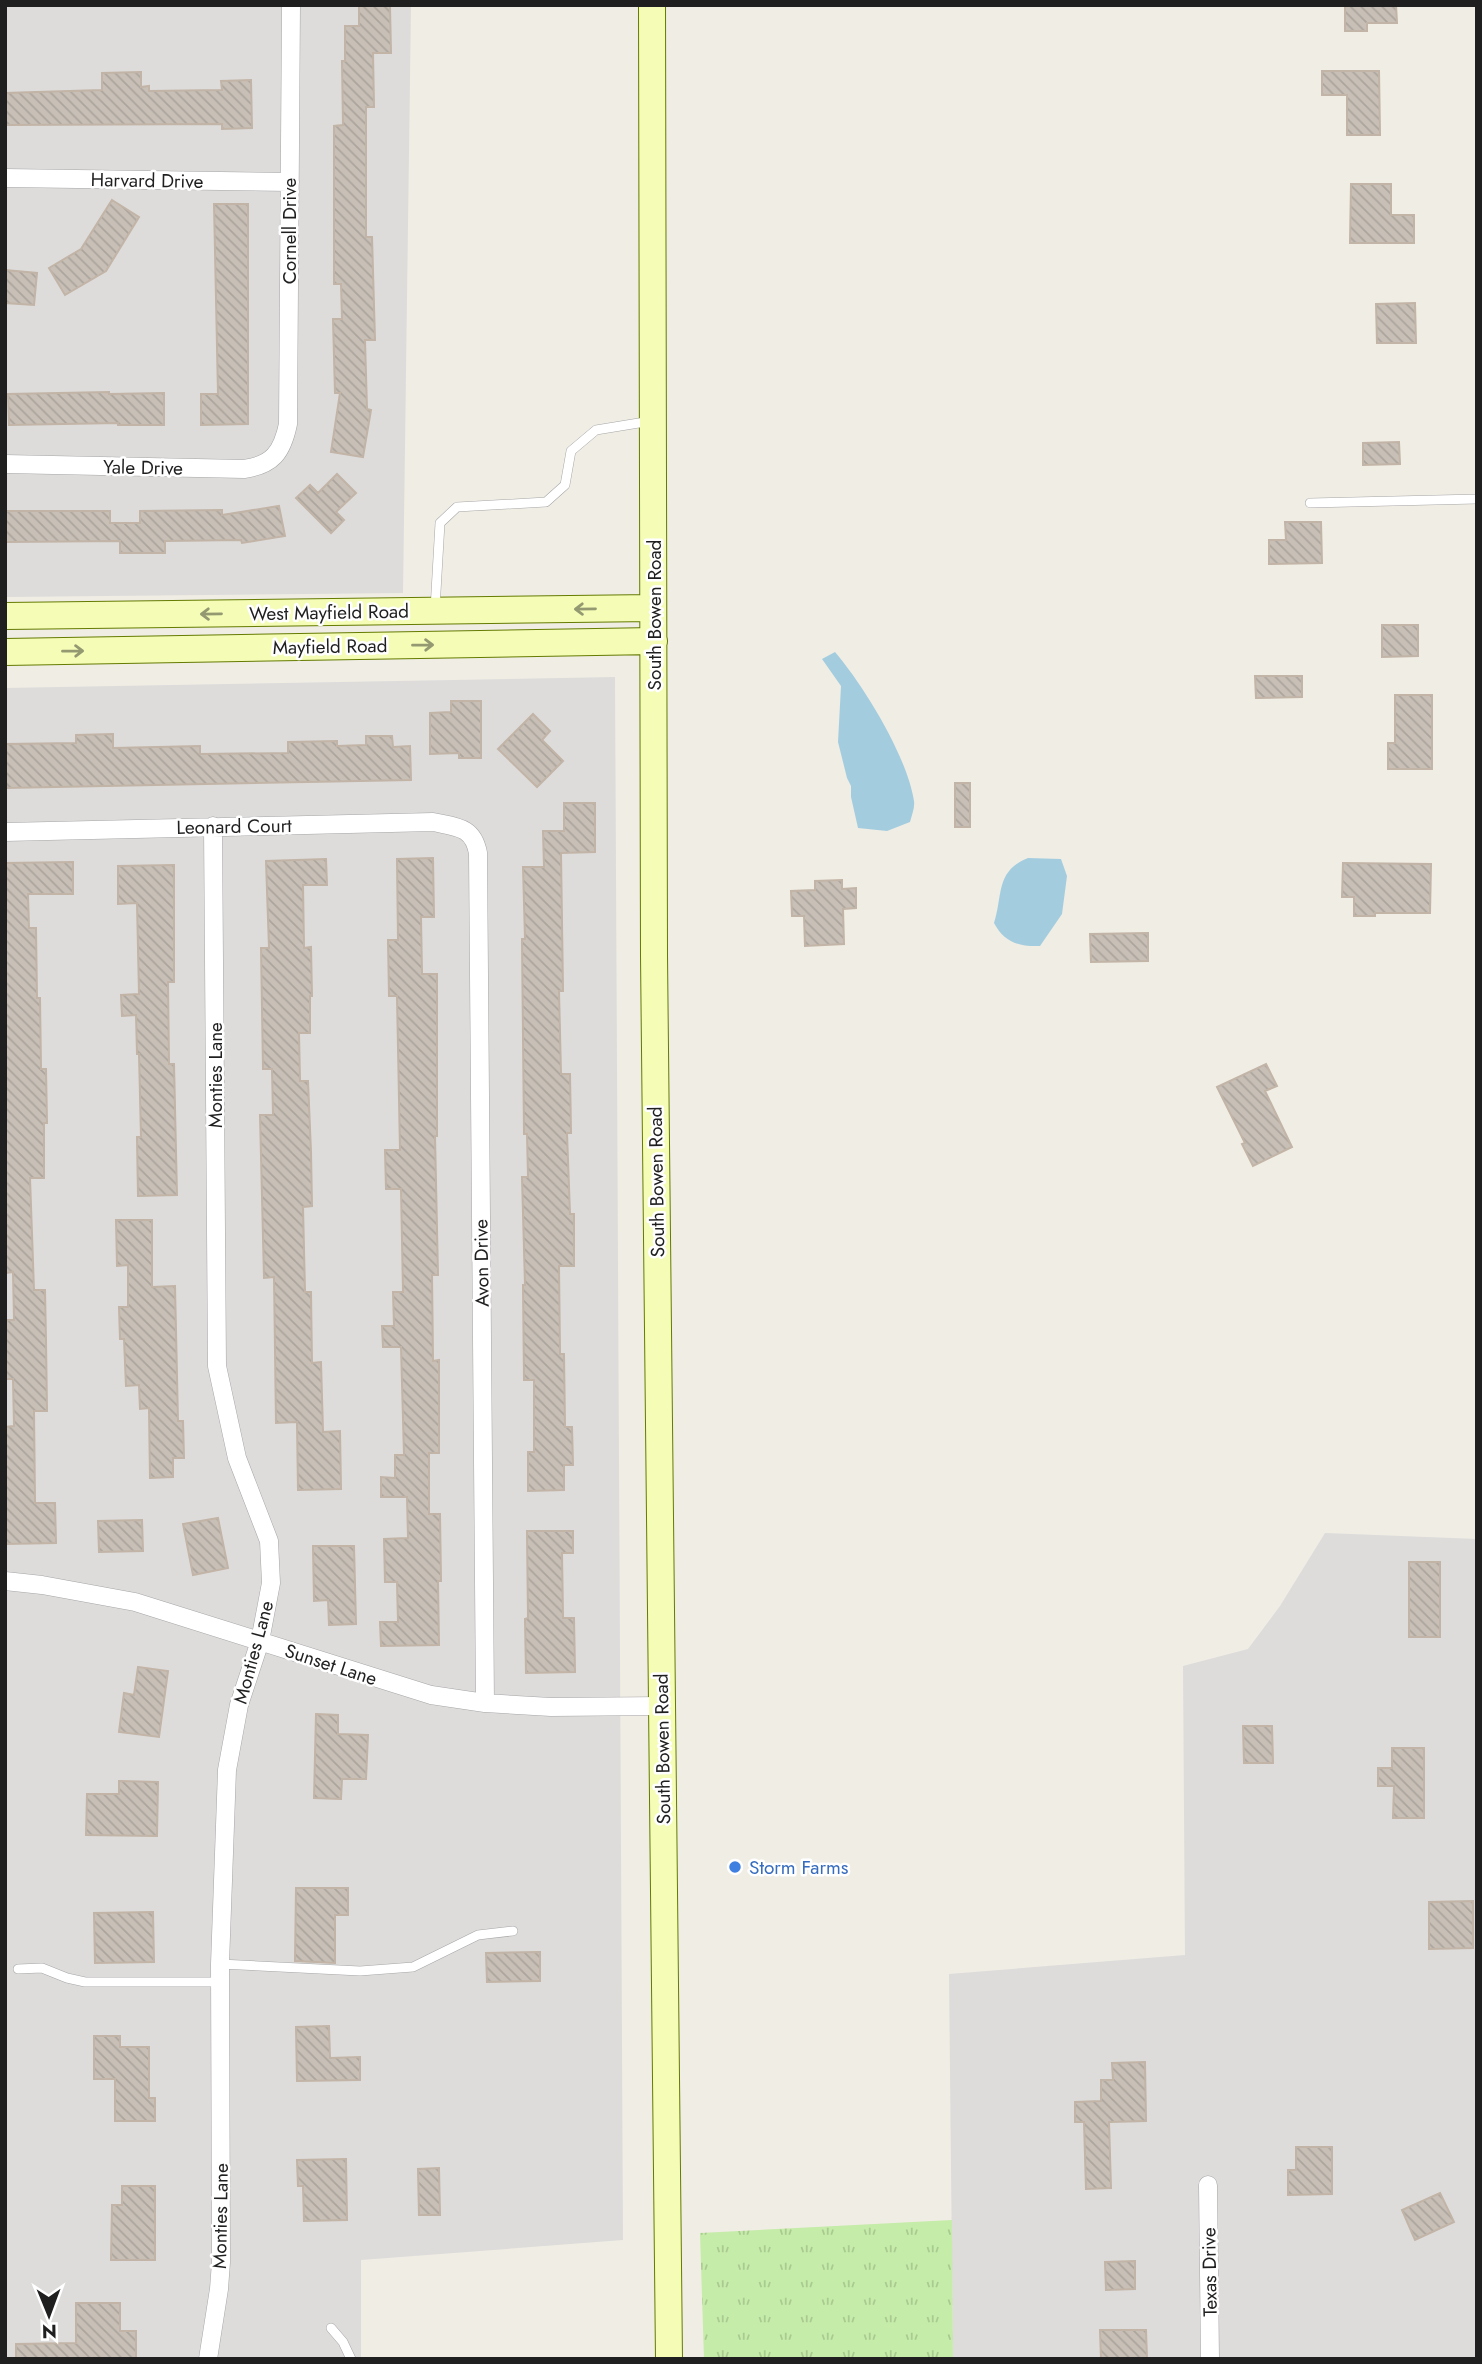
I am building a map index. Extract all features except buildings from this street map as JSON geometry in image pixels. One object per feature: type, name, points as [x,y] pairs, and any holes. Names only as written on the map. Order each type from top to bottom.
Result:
[{"type":"main road","name":"South Bowen Road","points":[[652,5],[654,956],[669,2359]]},
{"type":"main road","name":"West Mayfield Road","points":[[5,616],[653,608]]},
{"type":"main road","name":"Mayfield Road","points":[[5,652],[654,640]]},
{"type":"street","name":"Cornell Drive","points":[[276,453],[285,440],[288,424],[291,5]]},
{"type":"street","name":"Harvard Drive","points":[[5,178],[290,182]]},
{"type":"street","name":"Yale Drive","points":[[5,464],[244,469],[263,466],[276,453]]},
{"type":"street","name":"Leonard Court","points":[[5,832],[433,822],[462,829]]},
{"type":"street","name":"Monties Lane","points":[[208,2359],[221,2262],[220,1973],[227,1770],[239,1705],[260,1641],[271,1583],[269,1541],[237,1458],[217,1366],[213,826]]},
{"type":"street","name":"Avon Drive","points":[[462,829],[476,841],[478,853],[485,1703]]},
{"type":"street","name":"Sunset Lane","points":[[5,1581],[135,1602],[431,1695],[485,1703],[551,1707],[662,1706]]},
{"type":"street","name":"Texas Drive","points":[[1208,2185],[1210,2359]]},
{"type":"lane","points":[[435,610],[440,523],[457,507],[546,502],[565,485],[572,451],[596,430],[653,420]]},
{"type":"lane","points":[[1310,503],[1477,499]]},
{"type":"lane","points":[[19,1969],[42,1968],[85,1982],[220,1973],[360,1971],[413,1967],[478,1935],[513,1931]]},
{"type":"lane","points":[[331,2328],[343,2342],[351,2359]]},
{"type":"shaded area","points":[[5,5],[411,5],[403,593],[5,597]]},
{"type":"shaded area","points":[[615,677],[623,2240],[361,2260],[361,2359],[5,2359],[5,688]]},
{"type":"shaded area","points":[[1325,1533],[1477,1539],[1477,2359],[953,2359],[949,1974],[1185,1955],[1183,1666],[1248,1649],[1280,1606]]},
{"type":"green space","points":[[952,2220],[953,2359],[704,2359],[700,2233]]},
{"type":"water","points":[[835,652],[859,683],[883,722],[910,783],[914,803],[910,822],[887,831],[858,828],[851,786],[838,742],[841,686],[822,659]]},
{"type":"water","points":[[1028,858],[1061,859],[1067,876],[1062,914],[1040,946],[1025,945],[1007,939],[994,923],[1005,877],[1017,863]]},
{"type":"place","name":"Storm Farms","points":[[735,1867]]}]
